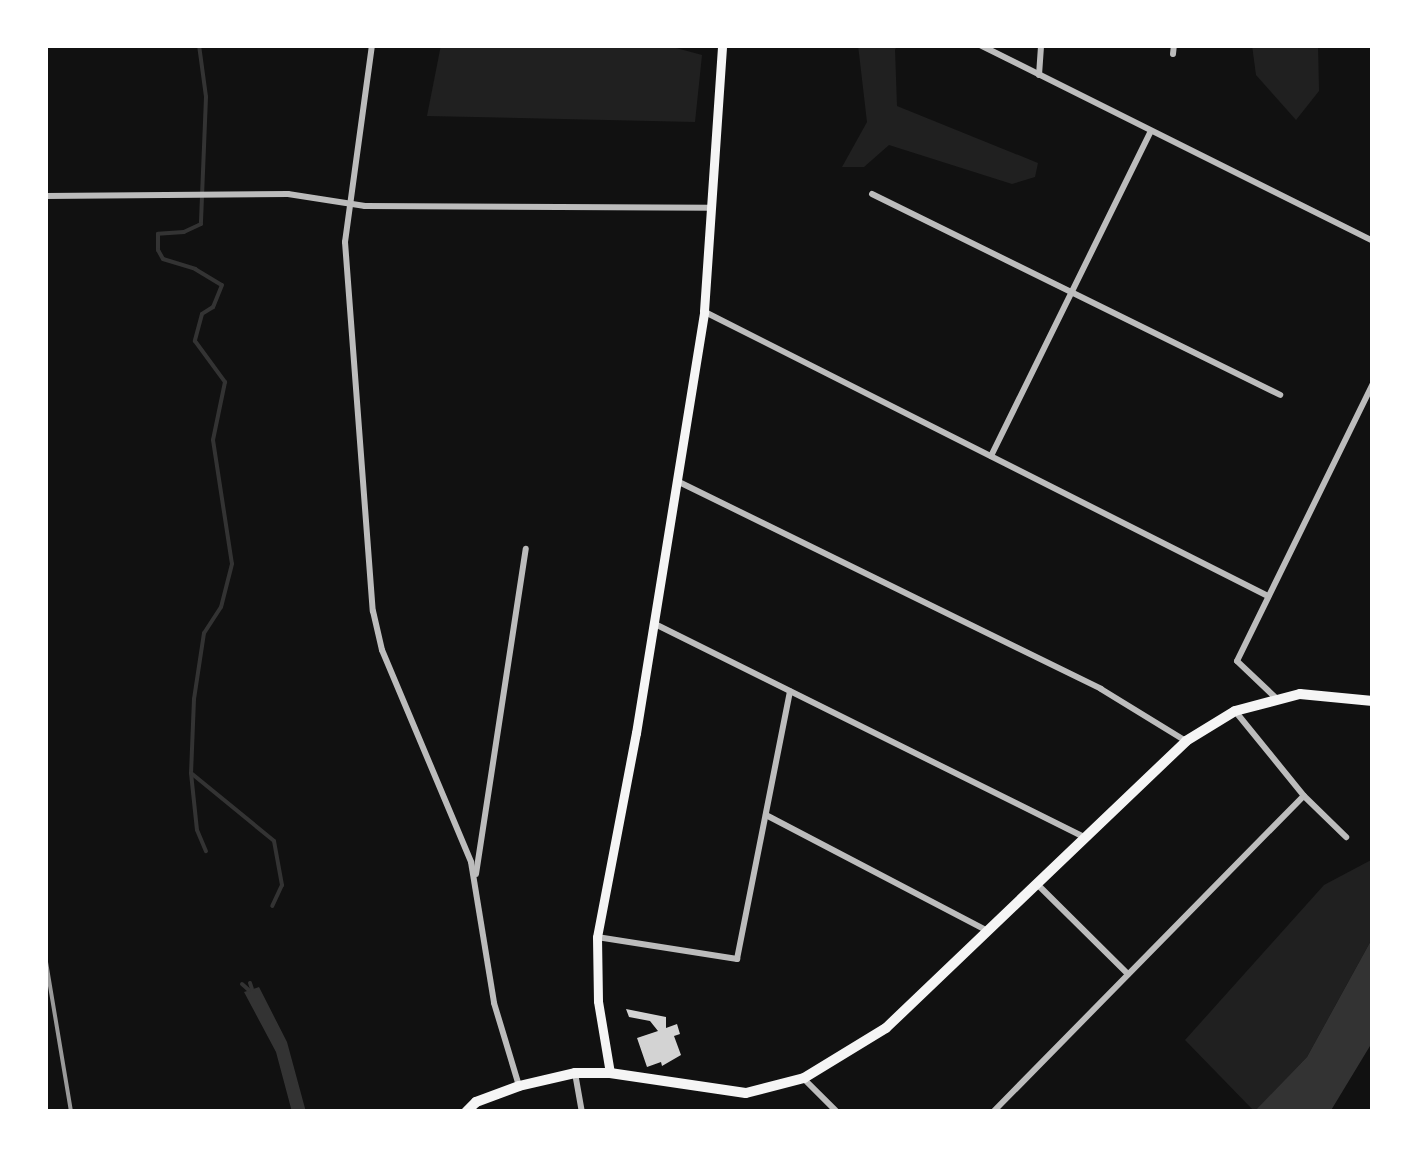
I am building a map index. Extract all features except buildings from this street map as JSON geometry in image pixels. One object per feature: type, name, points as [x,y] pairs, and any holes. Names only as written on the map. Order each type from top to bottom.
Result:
[{"type":"main road","points":[[610,1073],[598,1001],[597,937],[655,624],[704,311],[722,45]]},
{"type":"main road","points":[[466,1112],[476,1102],[519,1086],[574,1073],[610,1073],[746,1093],[804,1078],[886,1028],[1186,741],[1235,711],[1300,694],[1373,701]]},
{"type":"street","points":[[372,45],[348,204],[345,273],[376,630],[460,831],[475,881],[494,1002],[519,1086]]},
{"type":"street","points":[[980,45],[1373,241]]},
{"type":"street","points":[[1039,75],[1041,45]]},
{"type":"street","points":[[991,456],[1151,130]]},
{"type":"street","points":[[45,196],[288,194],[348,204],[712,208]]},
{"type":"street","points":[[872,194],[1280,396]]},
{"type":"street","points":[[704,311],[1268,596]]},
{"type":"street","points":[[1277,699],[1237,661],[1373,384]]},
{"type":"street","points":[[676,481],[1101,689],[1186,741]]},
{"type":"street","points":[[475,881],[526,550]]},
{"type":"street","points":[[655,624],[1084,837]]},
{"type":"street","points":[[597,937],[737,960],[790,691]]},
{"type":"street","points":[[1235,711],[1304,796],[1346,837]]},
{"type":"street","points":[[993,1112],[1304,796]]},
{"type":"street","points":[[766,815],[988,931]]},
{"type":"street","points":[[1036,884],[1128,974]]},
{"type":"street","points":[[574,1073],[582,1112]]},
{"type":"street","points":[[804,1078],[837,1112]]},
{"type":"shaded area","points":[[441,45],[665,45],[702,55],[695,122],[427,116]]},
{"type":"shaded area","points":[[858,45],[901,45],[895,49],[897,106],[1038,163],[1035,177],[1012,184],[889,145],[864,167],[842,167],[867,122]]},
{"type":"shaded area","points":[[1252,45],[1318,45],[1319,91],[1296,120],[1256,75]]},
{"type":"shaded area","points":[[1373,859],[1373,937],[1307,1057],[1255,1112],[1185,1040],[1324,885]]},
{"type":"shaded area","points":[[1373,937],[1373,1041],[1330,1112],[1254,1112],[1307,1057]]},
{"type":"shaded area","points":[[259,987],[287,1042],[306,1112],[292,1112],[276,1052],[244,992]]},
{"type":"waterway","points":[[199,45],[206,97],[201,224],[184,232],[158,234],[158,250],[163,259],[195,269],[222,285],[213,307],[202,314],[195,341],[225,382],[213,440],[232,564],[221,607],[204,633],[194,699],[191,773],[197,830],[206,851]]},
{"type":"waterway","points":[[191,773],[274,841],[282,885],[272,906]]},
{"type":"waterway","points":[[250,983],[252,989]]},
{"type":"waterway","points":[[242,984],[249,990]]},
{"type":"railway","points":[[45,956],[71,1112]]}]
